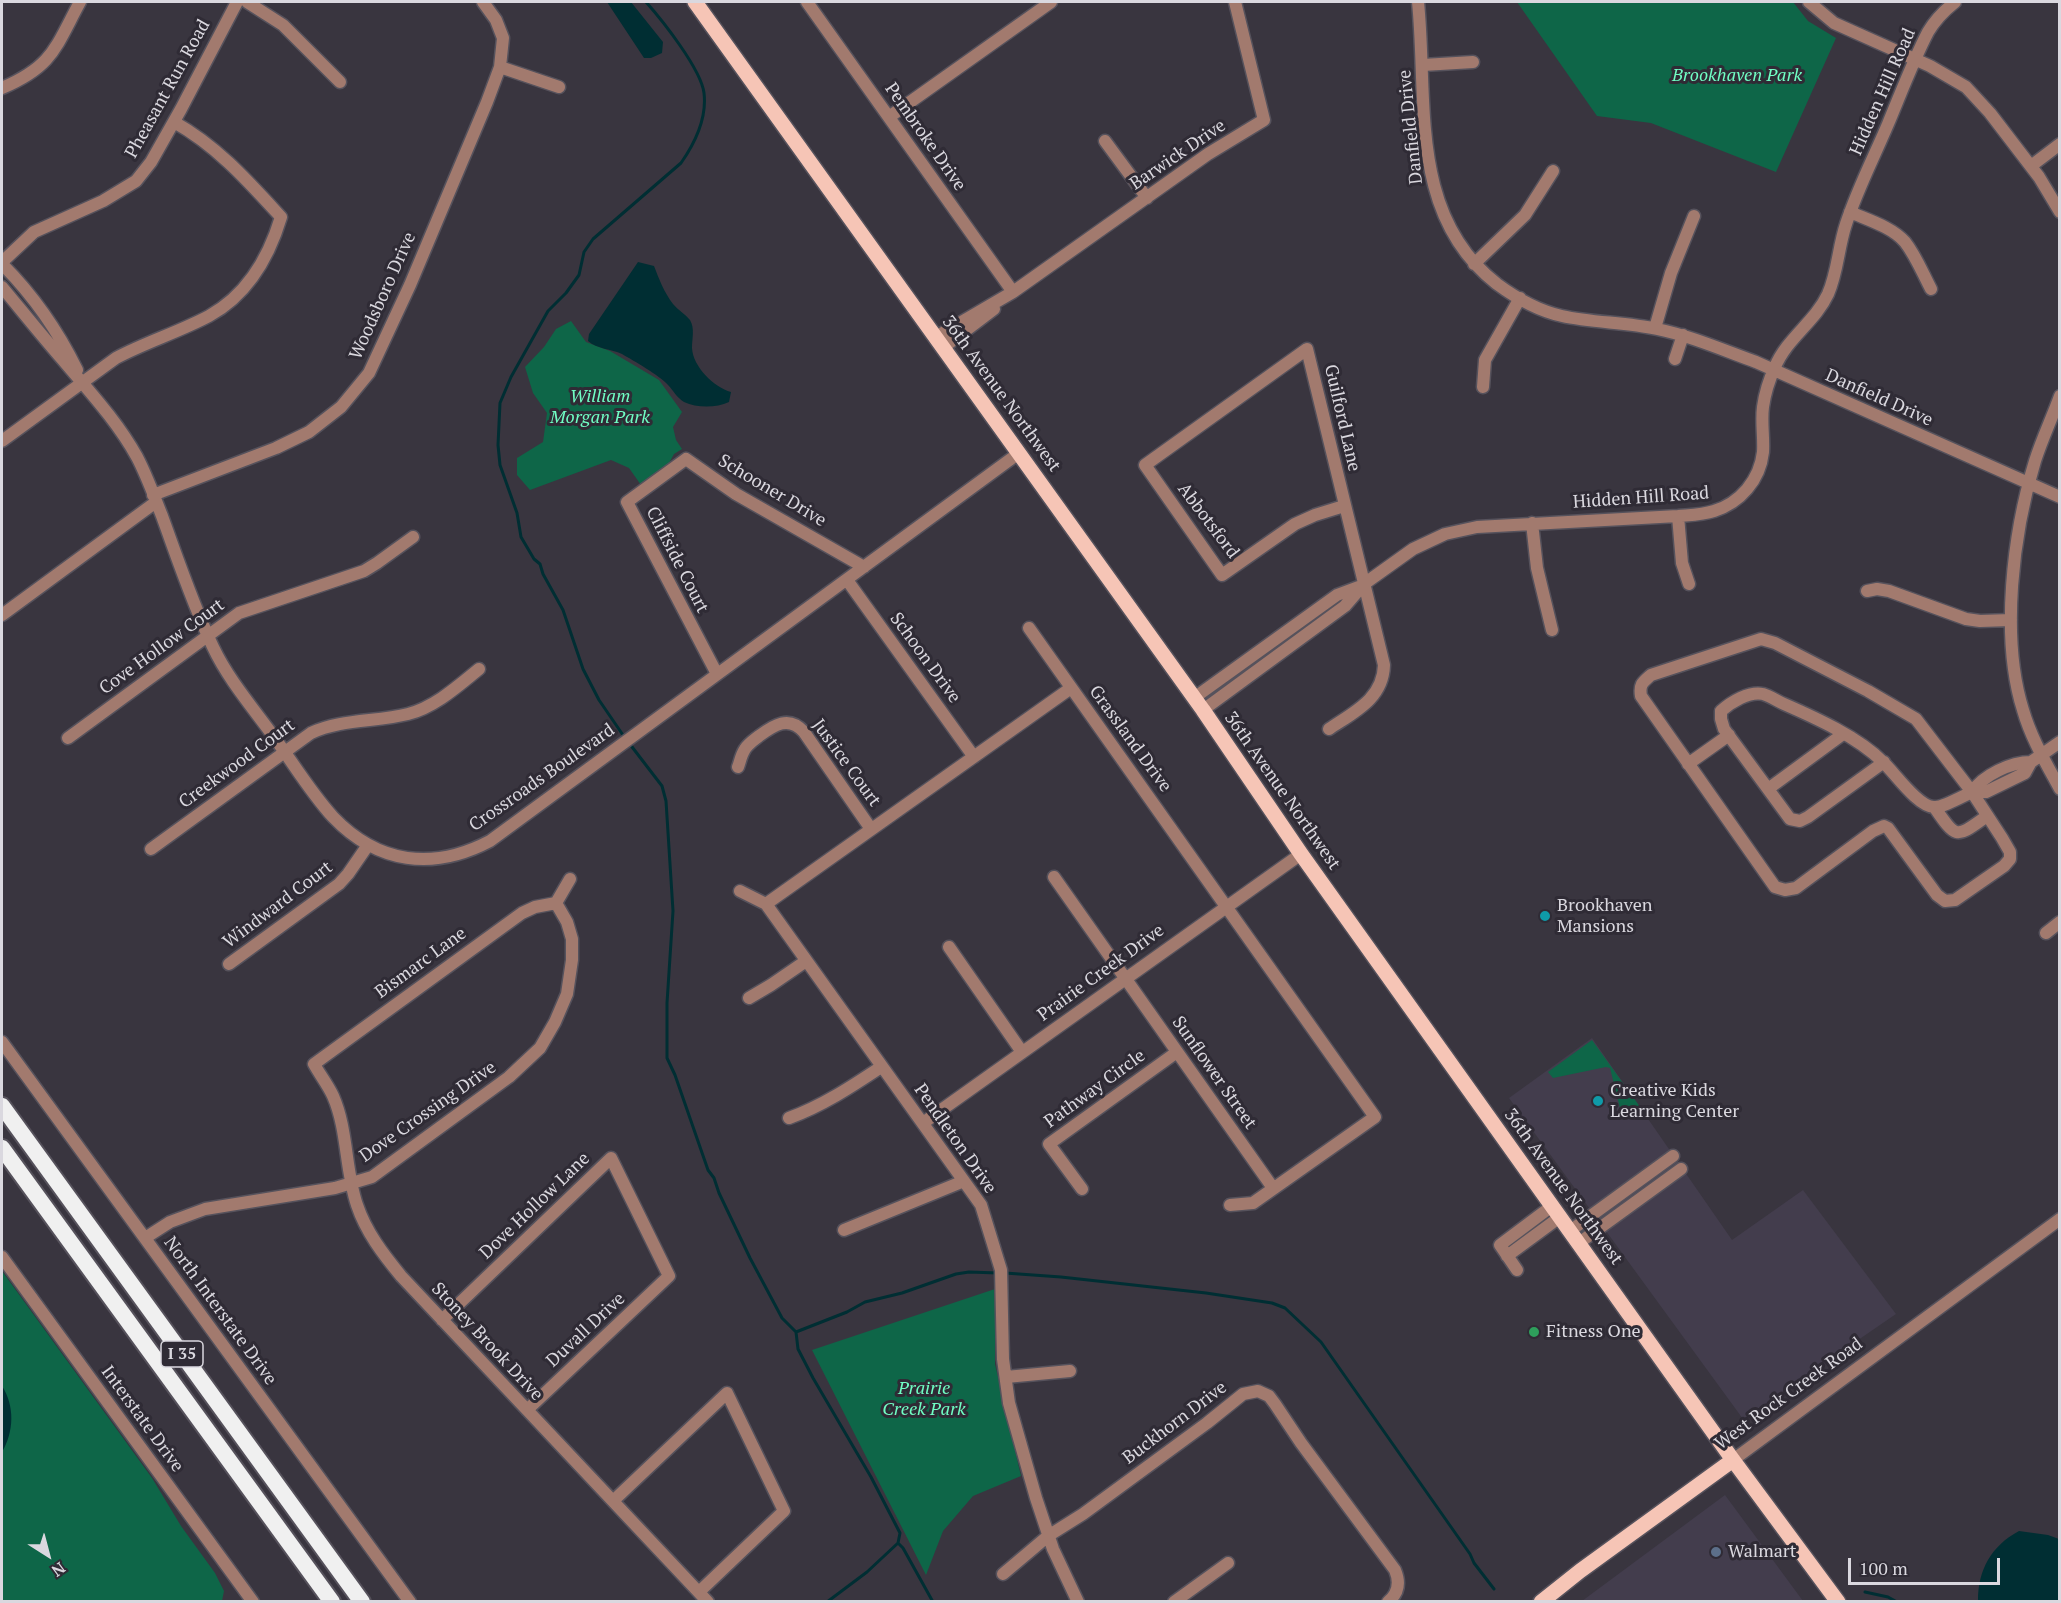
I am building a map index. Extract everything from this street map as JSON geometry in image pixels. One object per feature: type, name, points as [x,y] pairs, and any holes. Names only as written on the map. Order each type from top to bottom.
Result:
[{"type":"highway","name":"I 35","points":[[2,1106],[362,1602]]},
{"type":"highway","name":"I 35","points":[[2,1148],[332,1602]]},
{"type":"main road","name":"36th Avenue Northwest","points":[[695,2],[1199,704],[1301,854],[1733,1460],[1838,1602]]},
{"type":"main road","name":"West Rock Creek Road","points":[[1542,1602],[1580,1571],[1733,1460]]},
{"type":"street","points":[[2,88],[21,80],[47,60],[58,45],[80,2]]},
{"type":"street","name":"Pheasant Run Road","points":[[2,263],[34,232],[103,201],[136,181],[151,162],[174,122],[237,2]]},
{"type":"street","points":[[247,2],[283,25],[340,82]]},
{"type":"street","name":"Woodsboro Drive","points":[[2,615],[155,498],[296,439],[329,417],[355,393],[369,373],[383,345],[500,68],[503,38],[496,20],[483,2]]},
{"type":"street","name":"Pembroke Drive","points":[[809,2],[1013,292]]},
{"type":"street","points":[[889,117],[1052,2]]},
{"type":"street","name":"Barwick Drive","points":[[940,342],[1208,154],[1264,120],[1235,2]]},
{"type":"street","name":"Danfield Drive","points":[[1418,2],[1428,159],[1433,182],[1448,226],[1474,264],[1505,290],[1560,316],[1655,328],[1683,335],[1773,371],[2060,497]]},
{"type":"street","points":[[1809,2],[1834,23],[1948,75],[1966,87],[1990,113],[2031,166],[2049,191],[2060,212]]},
{"type":"street","name":"Hidden Hill Road","points":[[1199,704],[1337,595],[1365,584],[1413,549],[1438,536],[1463,529],[1711,512],[1722,509],[1741,497],[1753,482],[1763,454],[1763,409],[1766,388],[1778,358],[1826,297],[1835,277],[1850,212],[1928,32],[1936,20],[1955,2]]},
{"type":"street","points":[[1423,65],[1473,62]]},
{"type":"street","points":[[500,68],[559,87]]},
{"type":"street","points":[[2,441],[100,368],[135,348],[193,324],[223,307],[241,291],[257,270],[275,235],[281,217],[220,153],[197,135],[174,122]]},
{"type":"street","points":[[1106,141],[1147,198]]},
{"type":"street","points":[[2031,166],[2060,144]]},
{"type":"street","points":[[1474,264],[1525,215],[1553,171]]},
{"type":"street","points":[[1850,212],[1898,236],[1910,250],[1931,289]]},
{"type":"street","points":[[1655,328],[1671,273],[1694,216]]},
{"type":"street","name":"Crossroads Boulevard","points":[[2,263],[44,314],[83,382]]},
{"type":"street","name":"Crossroads Boulevard","points":[[2,287],[83,382],[133,450],[155,498],[208,636],[231,678],[329,813],[368,844],[393,854],[427,860],[453,857],[499,835],[1019,453]]},
{"type":"street","points":[[1483,387],[1485,360],[1520,298]]},
{"type":"street","points":[[1675,359],[1683,335]]},
{"type":"street","name":"Guilford Lane","points":[[1145,465],[1307,349],[1384,665],[1384,676],[1378,691],[1371,699],[1329,729]]},
{"type":"street","points":[[2060,396],[2042,441],[2029,483],[2019,532],[2011,620],[2013,660],[2018,693],[2036,758],[2060,789]]},
{"type":"street","name":"Schooner Drive","points":[[664,476],[686,459],[736,494],[864,567]]},
{"type":"street","name":"Abbotsford","points":[[1145,465],[1222,575],[1288,528],[1314,515],[1344,506]]},
{"type":"street","name":"Cliffside Court","points":[[664,476],[627,502],[717,674]]},
{"type":"street","points":[[1678,516],[1682,562],[1689,584]]},
{"type":"street","points":[[1532,523],[1537,568],[1552,630]]},
{"type":"street","name":"Cove Hollow Court","points":[[68,738],[247,609],[364,571],[413,537]]},
{"type":"street","name":"Schoon Drive","points":[[847,580],[974,757]]},
{"type":"street","points":[[1867,591],[1877,589],[1889,591],[1966,619],[2011,620]]},
{"type":"street","points":[[1029,628],[1071,688]]},
{"type":"street","points":[[1761,639],[1775,643],[1868,691],[1916,719],[1972,792],[2010,852],[2010,859],[2004,866],[1955,900],[1945,901],[1937,895],[1888,828],[1884,826],[1873,831],[1796,888],[1785,890],[1775,888],[1688,764],[1641,696],[1639,688],[1641,683],[1651,675],[1761,639]]},
{"type":"street","name":"Creekwood Court","points":[[151,849],[311,733],[326,727],[396,717],[419,711],[479,669]]},
{"type":"street","name":"Grassland Drive","points":[[766,904],[1071,688],[1227,905],[1375,1117],[1273,1188]]},
{"type":"street","points":[[1884,762],[1800,821],[1790,819],[1729,735],[1721,719],[1721,711],[1730,703],[1762,694],[1803,712],[1864,746],[1884,762],[1903,786],[1928,806],[1935,808],[1972,792],[1979,781],[2020,762],[2036,758],[2060,742]]},
{"type":"street","name":"Justice Court","points":[[738,767],[744,750],[771,727],[784,722],[796,724],[804,732],[871,829]]},
{"type":"street","points":[[1768,789],[1842,734]]},
{"type":"street","points":[[1688,764],[1729,735]]},
{"type":"street","points":[[1935,808],[1954,833],[1965,831],[1987,816]]},
{"type":"street","name":"Windward Court","points":[[229,964],[339,884],[368,844]]},
{"type":"street","name":"Prairie Creek Drive","points":[[923,1123],[1301,854]]},
{"type":"street","name":"Sunflower Street","points":[[1054,877],[1273,1188]]},
{"type":"street","points":[[556,903],[570,879]]},
{"type":"street","points":[[740,891],[766,904]]},
{"type":"street","name":"Bismarc Lane","points":[[314,1064],[509,921],[535,906],[556,903]]},
{"type":"street","name":"Dove Crossing Drive","points":[[145,1238],[170,1222],[205,1209],[335,1188],[372,1177],[509,1077],[540,1048],[562,1008],[572,960],[570,929],[556,903]]},
{"type":"street","name":"Pendleton Drive","points":[[766,904],[981,1205],[997,1251],[1001,1275],[1002,1340],[1009,1402],[1048,1536],[1078,1602]]},
{"type":"street","points":[[2046,933],[2060,922]]},
{"type":"street","points":[[949,947],[1022,1052]]},
{"type":"street","points":[[749,998],[806,961]]},
{"type":"street","name":"North Interstate Drive","points":[[2,1042],[410,1602]]},
{"type":"street","name":"Pathway Circle","points":[[1082,1189],[1049,1144],[1177,1052]]},
{"type":"street","name":"Stoney Brook Drive","points":[[314,1064],[329,1087],[338,1110],[356,1203],[364,1222],[384,1255],[442,1320],[708,1602]]},
{"type":"street","points":[[789,1118],[829,1100],[881,1067]]},
{"type":"street","points":[[1574,1237],[1674,1156]]},
{"type":"street","name":"Dove Hollow Lane","points":[[442,1320],[611,1158],[669,1276]]},
{"type":"street","points":[[1574,1237],[1681,1169]]},
{"type":"street","points":[[844,1230],[964,1181]]},
{"type":"street","points":[[1230,1205],[1253,1203],[1273,1188]]},
{"type":"street","points":[[1517,1270],[1500,1245],[1556,1212]]},
{"type":"street","name":"West Rock Creek Road","points":[[1733,1460],[2060,1219]]},
{"type":"street","name":"Interstate Drive","points":[[2,1257],[253,1602]]},
{"type":"street","name":"Duvall Drive","points":[[527,1410],[669,1276]]},
{"type":"street","points":[[1006,1377],[1070,1371]]},
{"type":"street","name":"Buckhorn Drive","points":[[1003,1574],[1048,1536],[1083,1514],[1243,1394],[1258,1391],[1269,1396],[1395,1570],[1399,1585],[1388,1602]]},
{"type":"street","points":[[613,1501],[727,1393],[784,1511],[700,1591]]},
{"type":"street","points":[[1174,1602],[1228,1563]]},
{"type":"shaded area","points":[[1592,1038],[1732,1240],[1803,1190],[1896,1314],[1743,1419],[1509,1098]]},
{"type":"shaded area","points":[[1725,1495],[1803,1601],[1582,1601]]},
{"type":"green space","name":"Brookhaven Park","points":[[1517,2],[1793,2],[1808,21],[1836,38],[1776,172],[1651,123],[1597,116]]},
{"type":"green space","name":"William Morgan Park","points":[[571,321],[586,342],[610,351],[659,380],[682,412],[673,427],[676,440],[682,449],[674,454],[668,465],[641,485],[629,468],[611,460],[530,490],[517,475],[517,458],[543,442],[547,413],[533,393],[525,367],[544,347],[556,329]]},
{"type":"green space","points":[[1592,1040],[1643,1111],[1623,1120],[1610,1068],[1553,1078],[1548,1072]]},
{"type":"green space","points":[[2,1271],[152,1478],[181,1526],[215,1573],[224,1591],[222,1601],[2,1601]]},
{"type":"green space","name":"Prairie Creek Park","points":[[995,1289],[995,1364],[1021,1476],[973,1496],[943,1531],[926,1575],[812,1350]]},
{"type":"water","points":[[607,2],[631,2],[663,42],[662,53],[651,58],[644,58]]},
{"type":"water","points":[[638,262],[654,266],[670,299],[692,323],[692,348],[696,362],[711,381],[731,392],[729,402],[706,406],[684,402],[664,381],[646,368],[622,354],[596,346],[588,341],[589,334]]},
{"type":"water","points":[[2,1386],[11,1410],[11,1428],[2,1452]]},
{"type":"water","points":[[2019,1531],[2059,1539],[2059,1601],[1978,1601],[1980,1579],[1988,1560],[2001,1544]]},
{"type":"waterway","points":[[625,738],[599,700],[583,669],[563,610],[540,564],[534,559],[521,537],[517,513],[500,465],[498,445],[500,403],[511,377],[548,311],[566,293],[579,275],[584,252],[593,239],[681,163],[699,130],[704,112],[704,93],[701,83],[689,58],[646,2]]},
{"type":"waterway","points":[[629,743],[662,786],[666,801],[673,911],[667,1003],[667,1058],[708,1170],[714,1178],[750,1258],[782,1318],[796,1332],[798,1349],[813,1378],[871,1477],[900,1533],[898,1543],[867,1572],[827,1602]]},
{"type":"waterway","points":[[796,1332],[847,1312],[865,1302],[902,1293],[956,1274],[998,1273]]},
{"type":"waterway","points":[[1005,1273],[1206,1293],[1272,1303],[1285,1308],[1321,1342],[1494,1589]]},
{"type":"waterway","points":[[898,1543],[933,1602]]},
{"type":"waterway","points":[[1865,1592],[1888,1597],[1897,1602]]},
{"type":"place","name":"Brookhaven Mansions","points":[[1545,916]]},
{"type":"place","name":"Creative Kids Learning Center","points":[[1598,1101]]},
{"type":"place","name":"Fitness One","points":[[1534,1332]]},
{"type":"place","name":"Walmart","points":[[1716,1552]]}]
